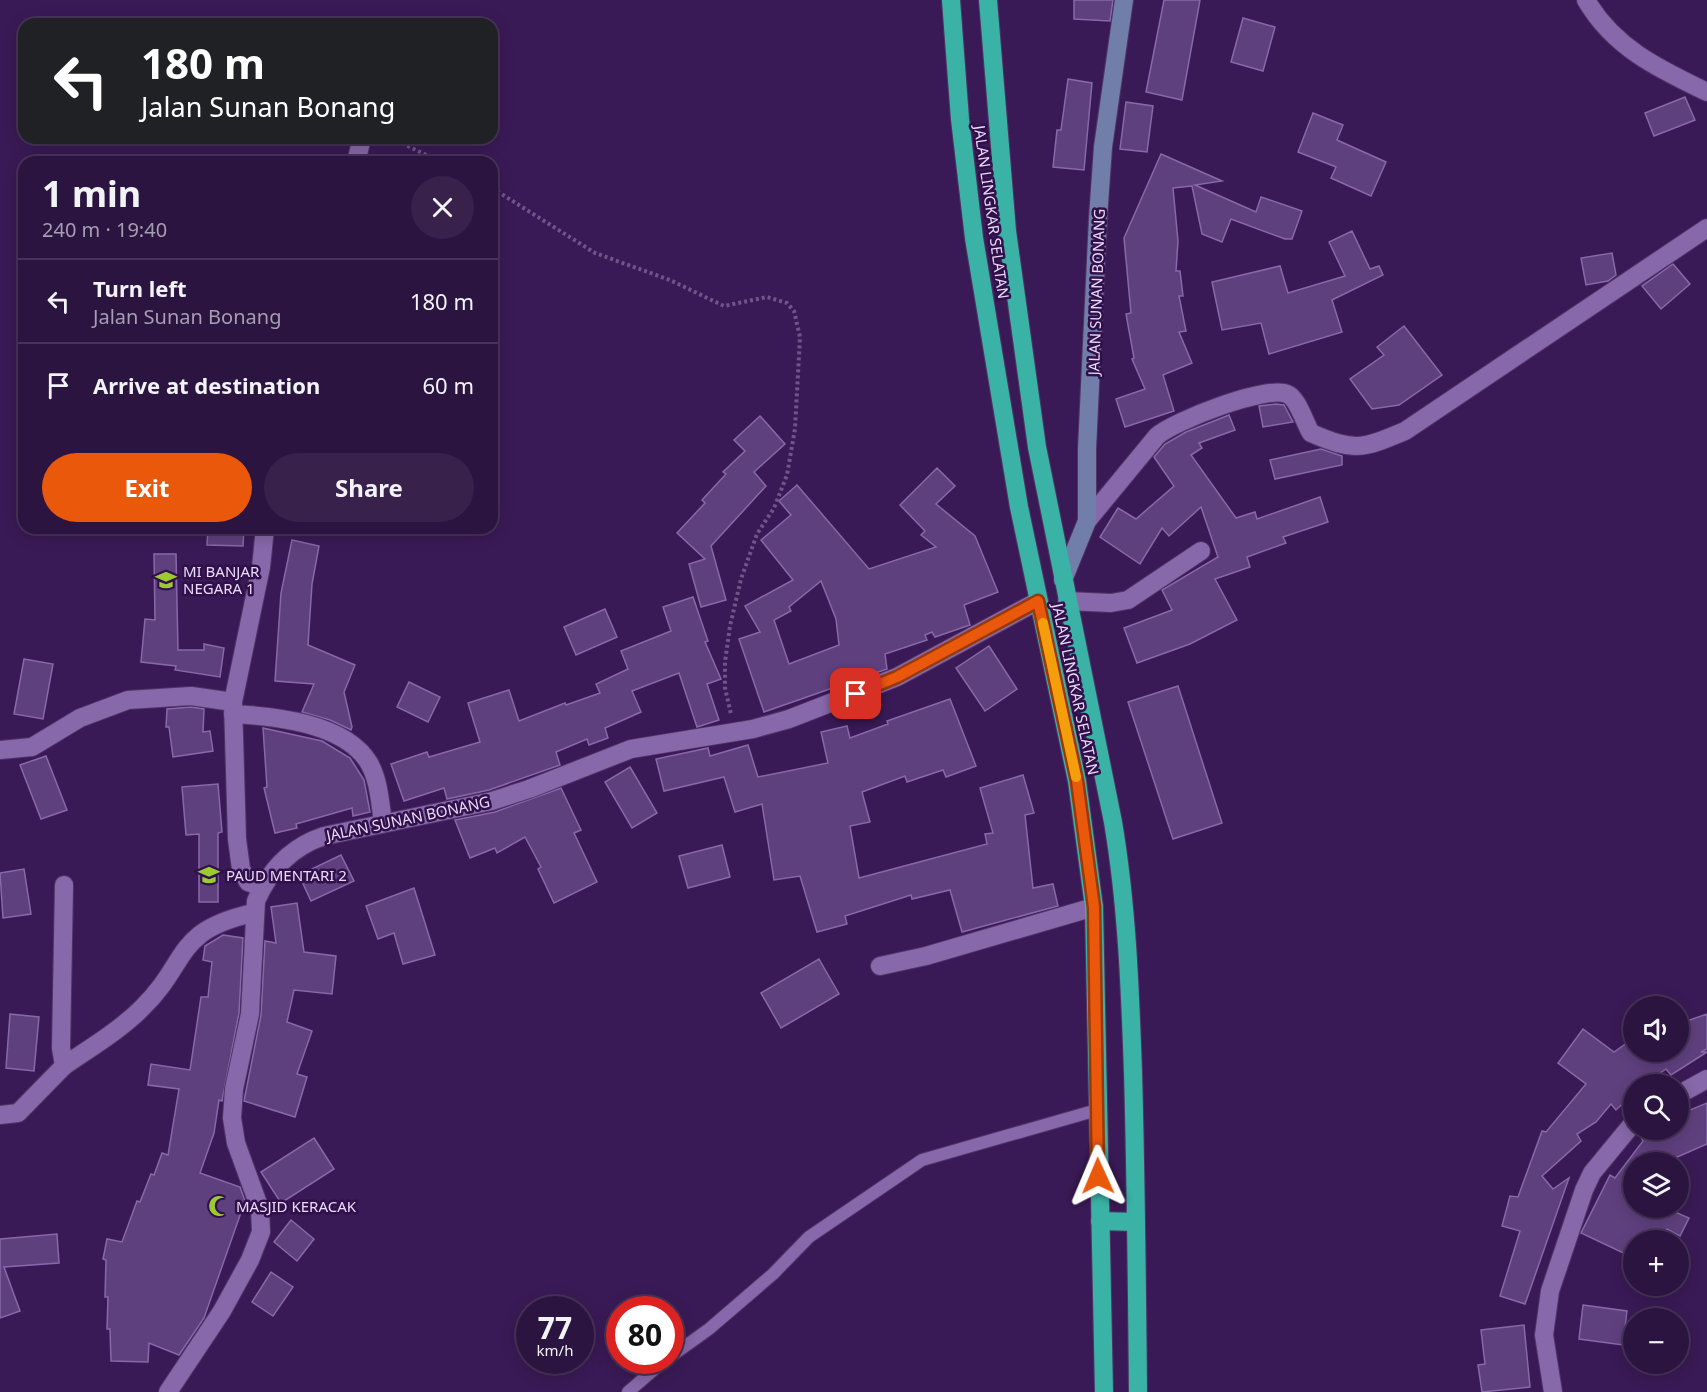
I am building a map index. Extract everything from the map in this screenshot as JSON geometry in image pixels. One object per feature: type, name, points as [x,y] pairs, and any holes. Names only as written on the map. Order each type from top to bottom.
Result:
[{"type":"highway","name":"JALAN LINGKAR SELATAN","points":[[951,0],[960,119],[974,238],[1019,507],[1077,781],[1094,907],[1104,1392]]},
{"type":"highway","name":"JALAN LINGKAR SELATAN","points":[[988,0],[995,110],[1016,301],[1040,469],[1113,822],[1123,882],[1130,986],[1138,1392]]},
{"type":"highway","points":[[1100,1221],[1136,1222]]},
{"type":"street","name":"JALAN SUNAN BONANG","points":[[1063,580],[1087,521],[1087,449],[1103,147],[1124,0]]},
{"type":"street","points":[[1586,0],[1613,38],[1652,66],[1707,92]]},
{"type":"street","points":[[1087,521],[1156,435],[1168,426],[1246,398],[1273,393],[1287,394],[1293,398],[1311,433],[1351,448],[1378,442],[1405,431],[1707,228]]},
{"type":"street","points":[[262,887],[248,882],[241,868],[236,811],[233,708],[261,567],[264,534]]},
{"type":"street","points":[[1067,601],[1111,603],[1128,600],[1201,551]]},
{"type":"street","name":"JALAN SUNAN BONANG","points":[[168,1392],[222,1311],[250,1260],[261,1232],[260,1209],[236,1143],[232,1118],[234,1089],[250,1014],[255,952],[253,913],[262,887],[279,864],[305,842],[383,822],[492,801],[529,789],[631,748],[734,732],[789,719],[897,677],[1038,601]]},
{"type":"street","points":[[0,750],[32,747],[80,718],[128,700],[191,696],[300,723],[339,737],[352,745],[370,764],[383,822]]},
{"type":"street","points":[[64,885],[61,1048],[64,1066]]},
{"type":"street","points":[[880,966],[926,956],[1094,907]]},
{"type":"street","points":[[0,1115],[18,1113],[64,1066],[110,1035],[143,1007],[199,933],[226,920],[253,913]]},
{"type":"street","points":[[1689,1089],[1707,1079]]},
{"type":"street","points":[[1552,1392],[1544,1335],[1550,1291],[1584,1190],[1598,1165],[1623,1135]]},
{"type":"lane","points":[[684,1347],[709,1329],[765,1281],[809,1237],[922,1160],[1097,1110]]},
{"type":"lane","points":[[628,1392],[649,1374]]},
{"type":"path","points":[[404,144],[428,156]]},
{"type":"path","points":[[498,192],[595,253],[670,280],[724,306],[768,297],[787,303],[794,311],[800,337],[795,429],[787,475],[774,508],[757,534],[741,579],[724,662],[725,688],[734,732]]},
{"type":"building","points":[[1074,0],[1113,0],[1110,21],[1074,19]]},
{"type":"building","points":[[1164,0],[1200,0],[1182,100],[1146,92]]},
{"type":"building","points":[[1243,18],[1275,27],[1263,71],[1231,62]]},
{"type":"building","points":[[1068,79],[1092,83],[1084,170],[1053,167],[1057,130],[1061,130]]},
{"type":"building","points":[[1685,97],[1695,120],[1654,136],[1645,113]]},
{"type":"building","points":[[1126,102],[1153,106],[1147,152],[1120,149]]},
{"type":"building","points":[[1313,113],[1343,125],[1337,140],[1386,162],[1371,196],[1331,178],[1336,167],[1298,152]]},
{"type":"building","points":[[1161,154],[1222,181],[1195,185],[1256,212],[1261,197],[1302,211],[1292,239],[1285,239],[1231,219],[1222,242],[1202,234],[1192,186],[1173,188],[1178,241],[1176,271],[1180,271],[1183,296],[1179,296],[1186,331],[1179,332],[1192,363],[1163,375],[1174,411],[1125,427],[1116,399],[1145,389],[1132,359],[1134,358],[1126,314],[1131,313],[1124,238]]},
{"type":"building","points":[[1352,231],[1370,269],[1379,266],[1383,275],[1332,300],[1342,332],[1269,354],[1261,323],[1222,330],[1212,282],[1280,266],[1288,293],[1345,276],[1329,242]]},
{"type":"building","points":[[1612,253],[1616,275],[1608,281],[1586,285],[1581,258]]},
{"type":"building","points":[[1673,264],[1690,284],[1661,309],[1642,286]]},
{"type":"building","points":[[1404,326],[1442,375],[1399,405],[1372,409],[1350,379],[1384,355],[1377,347]]},
{"type":"building","points":[[1284,405],[1293,422],[1263,427],[1259,406]]},
{"type":"building","points":[[1229,415],[1235,430],[1199,443],[1202,448],[1191,455],[1236,518],[1255,512],[1257,519],[1320,497],[1328,522],[1283,537],[1286,543],[1247,557],[1250,567],[1215,579],[1237,620],[1190,644],[1137,663],[1124,628],[1172,610],[1162,590],[1218,557],[1201,507],[1169,536],[1162,528],[1140,564],[1100,537],[1118,508],[1136,519],[1174,486],[1154,457],[1165,444],[1186,432]]},
{"type":"building","points":[[760,416],[785,444],[754,472],[766,486],[711,546],[726,600],[701,607],[689,564],[705,559],[677,533],[705,503],[702,500],[726,474],[723,472],[745,451],[734,440]]},
{"type":"building","points":[[1321,449],[1342,456],[1342,465],[1275,479],[1270,460]]},
{"type":"building","points":[[937,468],[955,486],[936,504],[975,536],[998,592],[964,605],[970,625],[935,637],[932,632],[925,635],[927,640],[885,654],[887,669],[764,712],[739,639],[760,632],[745,606],[793,580],[761,540],[791,515],[779,501],[797,485],[869,569],[936,547],[921,535],[925,531],[900,505]],"holes":[[[821,581],[836,619],[839,645],[789,664],[774,620],[791,611],[789,607]]]},
{"type":"building","points":[[208,534],[244,534],[243,546],[207,545]]},
{"type":"building","points":[[292,540],[319,546],[312,584],[308,645],[355,665],[344,692],[351,730],[330,720],[302,712],[314,684],[275,681],[281,593]]},
{"type":"building","points":[[154,554],[176,554],[178,650],[204,650],[204,644],[224,648],[220,677],[175,670],[176,666],[141,662],[145,619],[155,620]]},
{"type":"building","points":[[693,597],[708,641],[705,642],[721,679],[707,684],[719,720],[697,727],[679,673],[632,691],[641,712],[605,728],[608,738],[589,745],[587,739],[556,752],[560,765],[489,790],[447,799],[444,788],[404,801],[391,764],[427,752],[429,757],[480,742],[468,703],[509,690],[519,721],[565,703],[566,705],[600,693],[596,684],[628,669],[621,651],[671,631],[663,607]]},
{"type":"building","points":[[605,609],[617,637],[576,655],[564,627]]},
{"type":"building","points":[[989,646],[1017,689],[985,711],[956,668]]},
{"type":"building","points":[[24,659],[53,664],[43,719],[14,714]]},
{"type":"building","points":[[409,682],[440,697],[428,722],[397,707]]},
{"type":"building","points":[[1178,686],[1222,823],[1173,839],[1128,702]]},
{"type":"building","points":[[950,699],[976,766],[946,777],[943,770],[907,782],[905,776],[862,792],[870,822],[850,826],[859,878],[987,844],[985,834],[993,833],[980,788],[1023,775],[1034,813],[1025,815],[1033,888],[1053,884],[1058,906],[962,932],[950,890],[912,899],[911,895],[845,916],[847,924],[817,932],[800,876],[774,880],[762,804],[735,812],[724,777],[664,791],[656,759],[708,748],[710,756],[748,745],[758,777],[828,763],[821,732],[847,726],[850,738],[888,724],[887,721]]},
{"type":"building","points":[[191,707],[204,709],[203,732],[210,731],[213,751],[173,757],[169,727],[166,727],[167,709]]},
{"type":"building","points":[[263,728],[322,741],[350,758],[364,780],[370,812],[353,816],[352,808],[296,824],[297,828],[275,833],[264,788],[267,787]]},
{"type":"building","points":[[46,756],[67,810],[41,819],[20,765]]},
{"type":"building","points":[[630,767],[657,813],[632,828],[605,782]]},
{"type":"building","points":[[218,784],[222,832],[218,833],[218,902],[199,902],[199,834],[186,835],[182,787]]},
{"type":"building","points":[[561,788],[581,830],[574,833],[597,882],[554,903],[538,869],[541,867],[525,837],[497,853],[495,848],[470,858],[455,820],[495,812]]},
{"type":"building","points":[[722,845],[730,877],[688,888],[679,856]]},
{"type":"building","points":[[341,855],[354,881],[311,901],[299,875]]},
{"type":"building","points":[[24,869],[31,914],[3,918],[0,873]]},
{"type":"building","points":[[414,888],[435,955],[403,964],[394,933],[378,939],[366,906]]},
{"type":"building","points":[[297,903],[304,952],[336,956],[332,994],[294,990],[287,1022],[312,1031],[297,1074],[307,1077],[295,1117],[244,1101],[261,1015],[265,941],[276,943],[271,907]]},
{"type":"building","points":[[223,935],[243,938],[239,1013],[222,1101],[219,1100],[214,1133],[200,1173],[240,1187],[245,1201],[204,1318],[179,1355],[149,1343],[148,1362],[111,1361],[110,1329],[107,1329],[108,1297],[105,1297],[106,1260],[103,1259],[107,1239],[122,1242],[137,1201],[140,1202],[162,1153],[168,1155],[179,1089],[148,1085],[151,1064],[190,1070],[201,997],[208,997],[212,962],[203,960],[205,946]]},
{"type":"building","points":[[819,959],[839,994],[781,1028],[761,993]]},
{"type":"building","points":[[10,1014],[39,1017],[34,1071],[6,1068]]},
{"type":"building","points":[[1707,1014],[1707,1049],[1701,1052],[1707,1052],[1673,1074],[1666,1069],[1659,1074],[1623,1074],[1623,1103],[1616,1110],[1611,1104],[1596,1122],[1577,1134],[1581,1141],[1542,1176],[1553,1189],[1569,1178],[1525,1304],[1500,1296],[1520,1231],[1502,1226],[1510,1196],[1518,1197],[1542,1131],[1546,1132],[1586,1084],[1558,1063],[1583,1029],[1614,1052],[1623,1046],[1623,1062],[1689,1062],[1689,1020]]},
{"type":"building","points":[[1707,1103],[1707,1144],[1689,1152],[1635,1152],[1642,1140],[1689,1140],[1689,1110]]},
{"type":"building","points":[[314,1138],[334,1169],[281,1203],[261,1172]]},
{"type":"building","points":[[1623,1167],[1623,1218],[1689,1218],[1683,1230],[1623,1230],[1623,1253],[1581,1233],[1610,1175],[1615,1178]]},
{"type":"building","points":[[291,1220],[314,1239],[297,1261],[274,1242]]},
{"type":"building","points":[[57,1234],[59,1263],[4,1267],[20,1311],[0,1318],[0,1239]]},
{"type":"building","points":[[271,1272],[293,1287],[273,1316],[252,1302]]},
{"type":"building","points":[[1583,1305],[1623,1310],[1623,1345],[1579,1339]]},
{"type":"building","points":[[1524,1325],[1530,1387],[1482,1392],[1478,1365],[1485,1364],[1481,1330]]},
{"type":"slow traffic","points":[[1043,623],[1076,777]]},
{"type":"place","name":"MI BANJAR NEGARA 1","points":[[166,580]]},
{"type":"place","name":"PAUD MENTARI 2","points":[[209,875]]},
{"type":"place","name":"MASJID KERACAK","points":[[219,1206]]},
{"type":"route","points":[[856,694],[897,677],[956,647],[1038,601],[1077,781],[1094,907],[1097,974],[1098,1176]]}]
